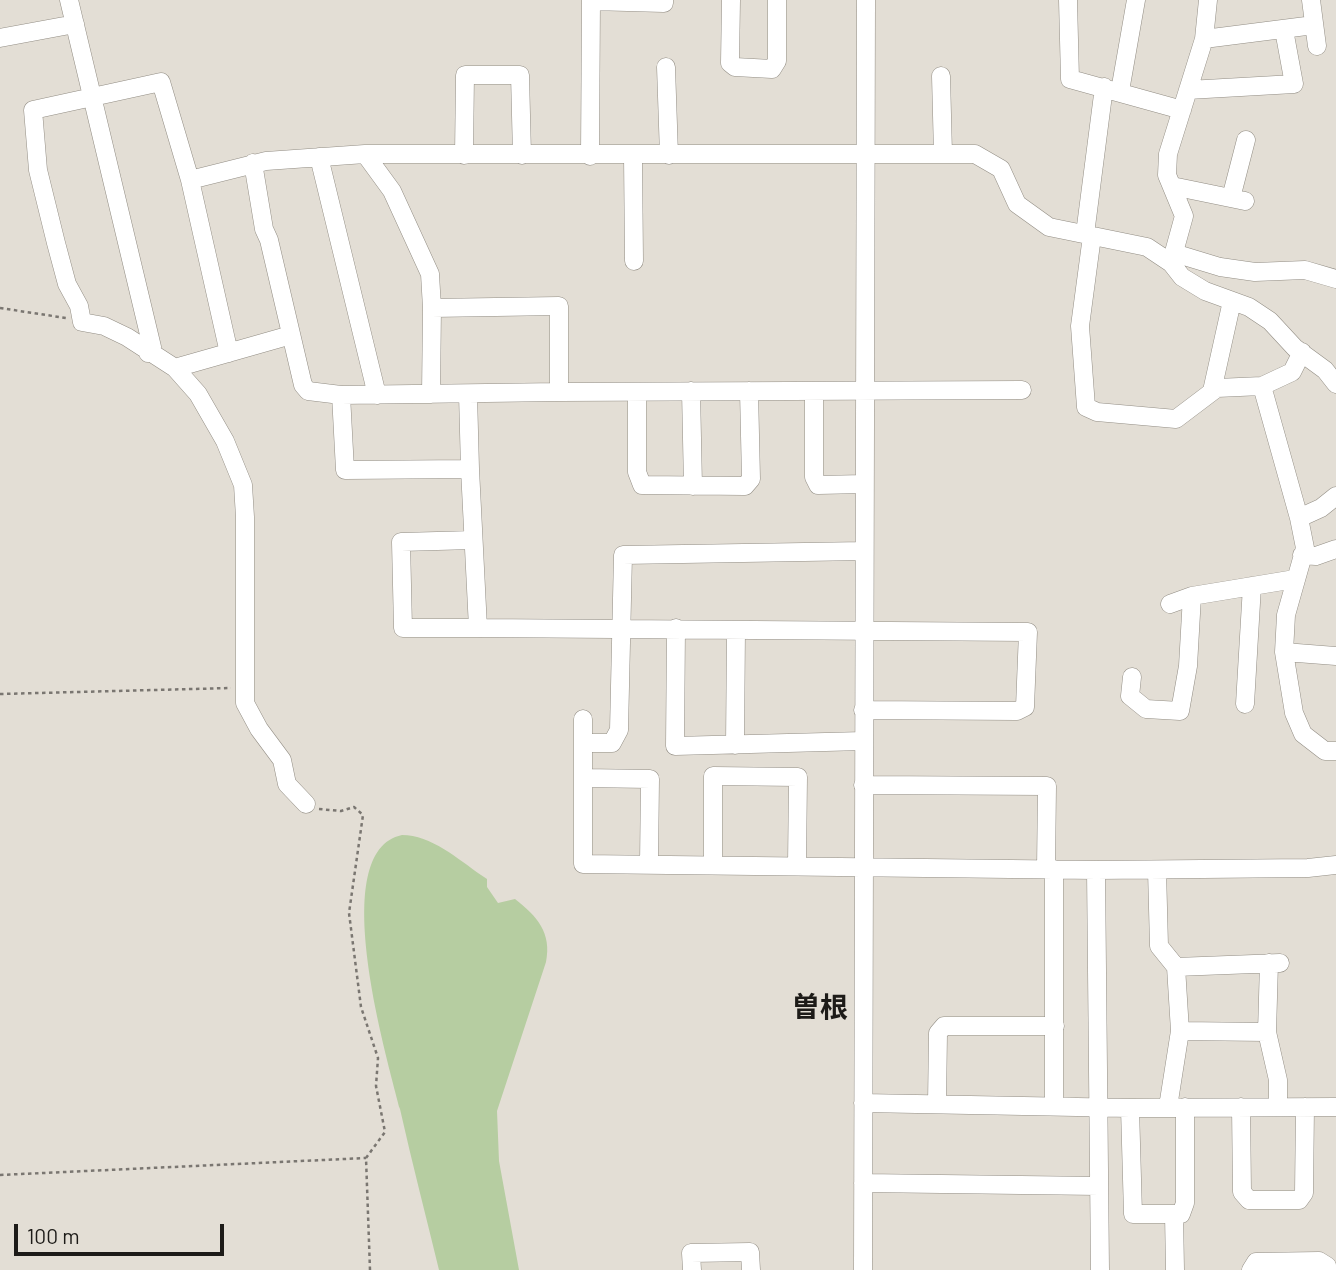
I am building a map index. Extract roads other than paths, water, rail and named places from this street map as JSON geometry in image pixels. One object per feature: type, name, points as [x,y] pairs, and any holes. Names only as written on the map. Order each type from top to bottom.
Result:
[{"type":"street","points":[[69,0],[152,347],[148,353]]},
{"type":"street","points":[[590,156],[591,1],[664,3],[664,0]]},
{"type":"street","points":[[731,0],[730,63],[735,67],[772,69],[777,61],[777,0]]},
{"type":"street","points":[[863,1270],[866,0]]},
{"type":"street","points":[[1068,0],[1070,79],[1182,110]]},
{"type":"street","points":[[1136,0],[1112,89],[1088,235],[1080,326],[1086,407],[1097,412],[1176,419],[1217,388],[1262,386],[1292,372],[1302,352]]},
{"type":"street","points":[[1208,0],[1204,39],[1168,154],[1167,175],[1184,216],[1172,258],[1181,277],[1205,291],[1249,307],[1270,321],[1295,348],[1325,370],[1336,384]]},
{"type":"street","points":[[1311,0],[1317,46]]},
{"type":"street","points":[[0,38],[75,24]]},
{"type":"street","points":[[1204,39],[1314,25]]},
{"type":"street","points":[[1188,90],[1294,84],[1284,30]]},
{"type":"street","points":[[667,67],[668,155]]},
{"type":"street","points":[[464,155],[465,75],[520,75],[522,155]]},
{"type":"street","points":[[941,76],[943,154]]},
{"type":"street","points":[[229,353],[190,180],[162,82],[33,110],[38,170],[55,243],[82,321],[104,326],[127,337],[148,353],[176,368],[210,414],[243,485],[245,703],[282,760],[287,785],[306,804]]},
{"type":"street","points":[[1172,186],[1238,200],[1246,140]]},
{"type":"street","points":[[190,180],[253,163],[365,154],[975,154],[1001,169],[1017,204],[1049,227],[1147,247],[1172,258],[1220,267],[1255,272],[1305,270],[1336,279]]},
{"type":"street","points":[[365,154],[392,191],[430,274],[430,394]]},
{"type":"street","points":[[633,156],[634,261]]},
{"type":"street","points":[[319,157],[377,395]]},
{"type":"street","points":[[253,163],[264,229],[303,385],[309,391],[341,395],[377,395],[1022,390]]},
{"type":"street","points":[[1212,391],[1232,301]]},
{"type":"street","points":[[432,308],[559,306],[559,392]]},
{"type":"street","points":[[176,368],[291,335]]},
{"type":"street","points":[[1262,386],[1299,518],[1304,548],[1286,615],[1284,652],[1294,713],[1303,734],[1325,751],[1336,751]]},
{"type":"street","points":[[691,391],[693,486]]},
{"type":"street","points":[[637,392],[637,472],[642,485],[745,486],[751,479],[750,391]]},
{"type":"street","points":[[814,391],[814,477],[818,485],[864,484]]},
{"type":"street","points":[[468,394],[478,628]]},
{"type":"street","points":[[341,395],[345,470],[470,469]]},
{"type":"street","points":[[1299,518],[1321,508],[1336,496]]},
{"type":"street","points":[[474,540],[401,542],[403,628],[1028,632],[1025,707],[1017,711],[863,710]]},
{"type":"street","points":[[1302,555],[1316,555],[1336,549]]},
{"type":"street","points":[[583,743],[612,743],[619,730],[624,555],[864,551]]},
{"type":"street","points":[[1170,604],[1192,596],[1295,579]]},
{"type":"street","points":[[1245,704],[1252,586]]},
{"type":"street","points":[[1132,677],[1130,696],[1146,709],[1180,711],[1188,666],[1192,596]]},
{"type":"street","points":[[676,628],[675,746],[863,741]]},
{"type":"street","points":[[735,745],[736,630]]},
{"type":"street","points":[[1284,652],[1336,656]]},
{"type":"street","points":[[583,719],[583,864],[1096,870],[1308,868],[1336,865]]},
{"type":"street","points":[[713,865],[713,776],[798,777],[797,865]]},
{"type":"street","points":[[583,778],[650,779],[649,864]]},
{"type":"street","points":[[863,785],[1047,786],[1055,1026],[1054,1106]]},
{"type":"street","points":[[1096,870],[1100,1270]]},
{"type":"street","points":[[1130,1108],[1133,1214],[1181,1214],[1185,1203],[1177,1107],[1180,1031],[1175,967],[1159,946],[1157,870]]},
{"type":"street","points":[[1175,967],[1275,963],[1267,1032],[1278,1080],[1278,1107]]},
{"type":"street","points":[[937,1104],[938,1033],[944,1026],[1055,1026]]},
{"type":"street","points":[[1180,1031],[1267,1032]]},
{"type":"street","points":[[863,1103],[1130,1108],[1336,1107]]},
{"type":"street","points":[[1241,1107],[1242,1192],[1249,1200],[1299,1200],[1304,1193],[1305,1107]]},
{"type":"street","points":[[863,1183],[1099,1186]]},
{"type":"street","points":[[1174,1214],[1175,1270]]},
{"type":"street","points":[[692,1270],[691,1253],[750,1252],[751,1270]]},
{"type":"street","points":[[1251,1270],[1256,1262],[1319,1261],[1327,1270]]},
{"type":"district","name":"曽根","points":[[820,1008]]}]
